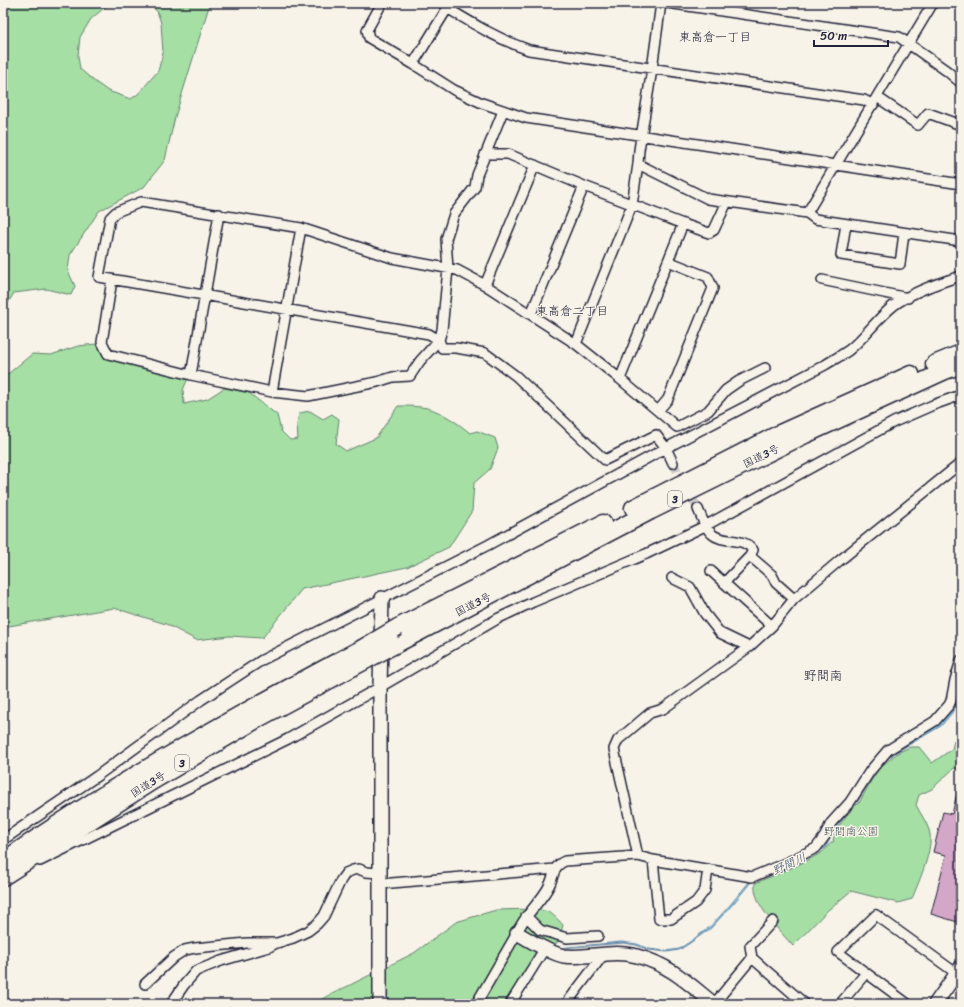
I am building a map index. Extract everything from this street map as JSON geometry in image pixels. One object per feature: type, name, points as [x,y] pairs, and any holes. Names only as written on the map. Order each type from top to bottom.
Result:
[{"type":"highway","name":"国道3号","points":[[3,878],[153,781],[366,653],[398,627],[780,434],[961,353]]},
{"type":"highway","name":"国道3号","points":[[3,861],[96,800],[246,710],[366,653],[395,645],[630,522],[753,460],[938,374],[961,365]]},
{"type":"street","points":[[382,3],[367,30],[369,38],[454,90],[503,111],[526,118],[961,184]]},
{"type":"street","points":[[576,344],[632,205],[638,164],[638,150],[642,136],[662,3]]},
{"type":"street","points":[[666,3],[718,6],[899,37],[961,82]]},
{"type":"street","points":[[807,213],[933,3]]},
{"type":"street","points":[[413,64],[449,6],[488,33],[508,43],[529,50],[875,101],[918,125],[928,113],[961,125]]},
{"type":"street","points":[[112,280],[102,342],[108,354],[192,375],[272,392],[308,396],[377,382],[394,377],[410,376],[420,361],[439,340],[442,330],[448,270],[446,239],[454,214],[475,187],[477,175],[503,111]]},
{"type":"street","points":[[485,154],[508,154],[632,205],[708,233],[714,230],[727,202]]},
{"type":"street","points":[[638,164],[708,199],[807,213],[815,219],[961,241]]},
{"type":"street","points":[[485,285],[535,165]]},
{"type":"street","points":[[531,314],[584,186]]},
{"type":"street","points":[[673,463],[666,448],[656,434],[605,460],[516,376],[485,352],[456,348],[442,348],[439,340],[429,334],[99,277],[110,218],[116,212],[141,202],[301,228],[392,258],[448,270],[457,270],[485,285],[576,344],[676,427],[708,411],[726,390],[739,381],[764,368]]},
{"type":"street","points":[[192,375],[219,214]]},
{"type":"street","points":[[620,379],[683,224]]},
{"type":"street","points":[[846,224],[841,255],[900,264],[904,233]]},
{"type":"street","points":[[272,392],[288,309],[301,228]]},
{"type":"street","points":[[658,411],[668,399],[713,288],[708,277],[668,262]]},
{"type":"street","points":[[3,840],[97,776],[202,700],[262,660],[488,545],[666,448],[825,365],[849,349],[879,318],[894,306],[908,298],[961,276]]},
{"type":"street","points":[[822,280],[908,298]]},
{"type":"street","points":[[3,878],[288,739],[499,618],[646,554],[705,526],[894,422],[961,395]]},
{"type":"street","points":[[638,856],[614,749],[618,740],[650,713],[663,709],[749,647],[772,626],[794,599],[961,463]]},
{"type":"street","points":[[698,509],[705,526],[713,535],[740,542],[749,546],[753,550],[750,556],[724,583]]},
{"type":"street","points":[[750,556],[772,575],[776,583],[794,599]]},
{"type":"street","points":[[711,571],[772,626]]},
{"type":"street","points":[[672,578],[690,587],[705,614],[720,633],[749,647]]},
{"type":"street","points":[[380,1004],[380,687],[382,598]]},
{"type":"street","points":[[476,1004],[517,933],[520,924],[548,888],[559,863],[565,861],[638,856],[653,860],[752,877],[816,848],[825,836],[831,823],[850,802],[870,771],[888,750],[935,721],[949,706],[961,660]]},
{"type":"street","points":[[653,860],[658,919],[671,919],[696,902],[705,890],[708,869]]},
{"type":"street","points":[[171,1004],[196,971],[221,961],[269,947],[308,931],[324,916],[341,880],[346,873],[353,870],[359,869],[380,879],[556,869]]},
{"type":"street","points":[[908,1004],[838,952],[876,915],[958,970],[935,1004]]},
{"type":"street","points":[[526,916],[540,930],[568,938],[598,936]]},
{"type":"street","points":[[773,921],[750,946],[752,958],[805,1004]]},
{"type":"street","points":[[517,933],[561,956],[572,957],[622,953],[636,955],[676,972],[714,1004],[752,958]]},
{"type":"street","points":[[145,984],[174,957],[185,950],[247,943],[277,943]]},
{"type":"street","points":[[510,1004],[545,948]]},
{"type":"street","points":[[566,1004],[604,954]]},
{"type":"street","points":[[840,1004],[866,973]]},
{"type":"green space","points":[[3,3],[110,3],[91,19],[80,37],[78,56],[80,69],[108,91],[131,99],[138,94],[158,71],[163,53],[161,23],[157,11],[146,3],[210,3],[175,117],[165,160],[144,187],[99,211],[70,255],[68,271],[75,286],[71,295],[46,289],[14,293],[3,311]]},
{"type":"green space","points":[[96,344],[129,363],[188,378],[183,390],[184,404],[207,399],[224,388],[249,393],[277,415],[281,431],[290,440],[298,439],[297,425],[299,413],[310,411],[323,419],[332,414],[339,419],[336,444],[346,451],[376,438],[398,406],[410,406],[434,410],[470,433],[477,431],[495,438],[498,448],[490,469],[474,483],[472,511],[449,547],[407,567],[302,589],[262,638],[230,636],[196,640],[166,624],[114,608],[3,627],[3,378],[32,354],[51,355],[78,346]]},
{"type":"green space","name":"野間南公園","points":[[961,738],[961,769],[954,768],[932,789],[919,795],[916,805],[929,830],[930,846],[925,865],[912,899],[898,903],[851,891],[828,910],[793,946],[774,925],[762,908],[755,891],[755,883],[780,873],[823,852],[834,841],[835,834],[840,824],[859,803],[880,767],[899,752],[910,747],[919,747],[932,763],[952,749],[954,741]]},
{"type":"green space","points":[[534,909],[550,913],[563,925],[559,940],[506,1004],[312,1004],[414,953],[456,922],[496,910]]},
{"type":"water","name":"野間川","points":[[961,674],[961,687],[952,713],[941,726],[895,753],[879,766],[858,801],[839,823],[825,848],[790,867],[751,882],[711,928],[690,943],[679,950],[667,952],[649,950],[636,945],[624,943],[559,948],[621,942],[637,944],[649,949],[666,951],[679,949],[691,941],[711,926],[750,881],[823,846],[835,824],[887,755],[936,725]]},
{"type":"building","points":[[958,789],[961,789],[961,923],[931,914],[946,855],[933,852],[943,812],[952,814]]},
{"type":"tunnel","points":[[673,463],[698,509]]},
{"type":"district","name":"東高倉一丁目","points":[[715,37]]},
{"type":"district","name":"東高倉二丁目","points":[[572,311]]},
{"type":"district","name":"野間南","points":[[823,675]]}]
